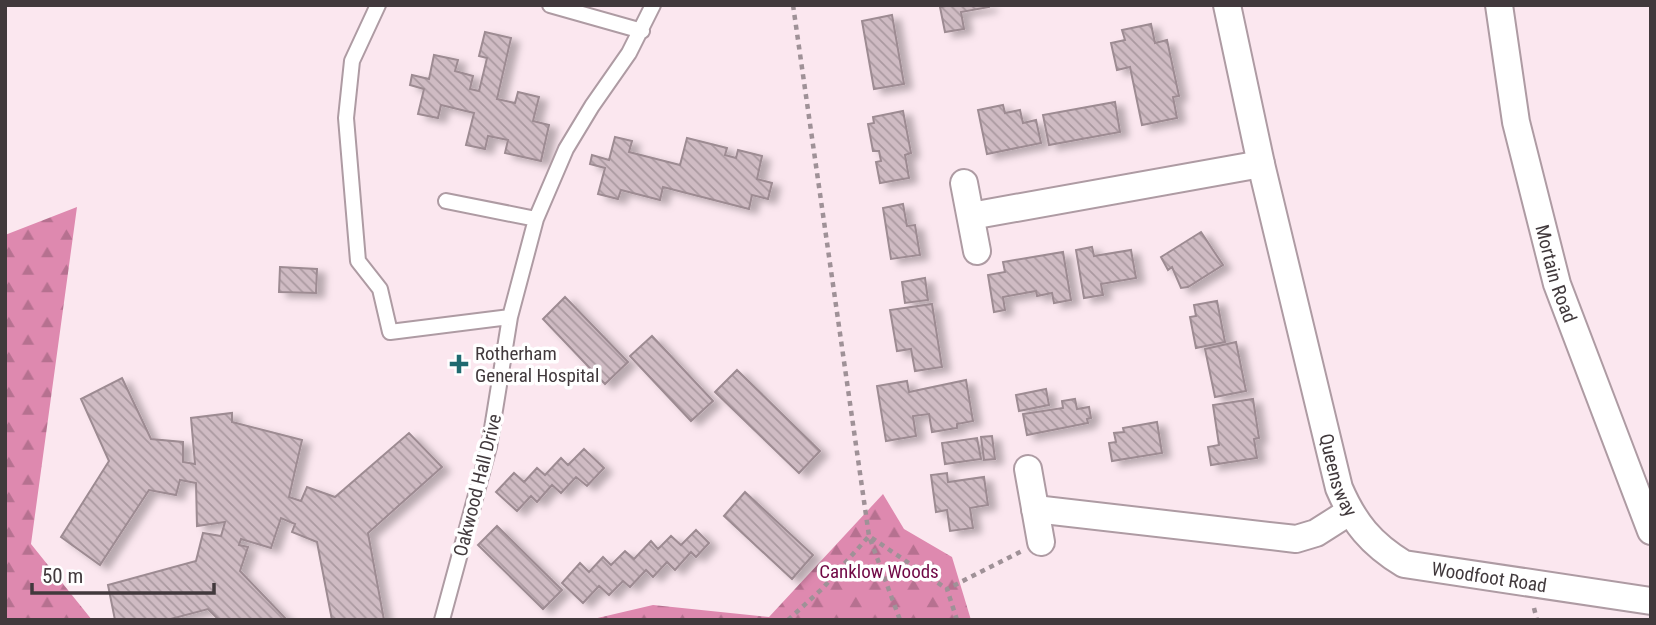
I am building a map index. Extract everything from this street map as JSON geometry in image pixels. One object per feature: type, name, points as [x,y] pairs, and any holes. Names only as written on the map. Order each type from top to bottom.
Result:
[{"type":"street","name":"Queensway","points":[[1035,509],[1296,539],[1315,533],[1349,512],[1339,488],[1261,164],[1227,5]]},
{"type":"street","name":"Mortain Road","points":[[1499,5],[1516,122],[1557,284],[1651,531]]},
{"type":"street","points":[[971,216],[1261,164]]},
{"type":"street","points":[[964,183],[977,251]]},
{"type":"street","points":[[1028,469],[1041,542]]},
{"type":"street","name":"Woodfoot Road","points":[[1349,512],[1379,549],[1404,564],[1651,601]]},
{"type":"lane","points":[[378,5],[352,61],[346,118],[358,261],[380,289],[390,332],[510,317]]},
{"type":"lane","points":[[550,5],[642,31]]},
{"type":"lane","name":"Oakwood Hall Drive","points":[[442,620],[489,447],[510,317],[536,219],[566,149],[642,31],[653,5]]},
{"type":"lane","points":[[446,201],[536,219]]},
{"type":"path","points":[[793,5],[869,536],[900,620]]},
{"type":"path","points":[[869,536],[947,589],[957,620]]},
{"type":"path","points":[[788,620],[823,588],[869,536]]},
{"type":"path","points":[[947,589],[1041,542]]},
{"type":"green space","points":[[77,207],[31,544],[92,620],[5,620],[5,235]]},
{"type":"green space","name":"Canklow Woods","points":[[883,494],[904,529],[952,557],[971,620],[589,620],[653,605],[769,617]]},
{"type":"building","points":[[940,7],[989,7],[961,12],[964,29],[945,32]]},
{"type":"building","points":[[892,15],[904,84],[874,89],[862,21]]},
{"type":"building","points":[[1151,24],[1155,43],[1167,40],[1179,96],[1173,97],[1177,118],[1142,125],[1130,67],[1117,70],[1111,43],[1125,40],[1122,30]]},
{"type":"building","points":[[485,32],[511,38],[497,99],[515,103],[518,92],[539,97],[533,121],[549,125],[541,161],[505,153],[508,140],[488,136],[485,149],[466,145],[474,113],[441,105],[438,118],[418,114],[424,89],[410,85],[412,75],[429,79],[434,55],[458,60],[455,71],[473,76],[470,89],[479,91],[487,58],[479,56]]},
{"type":"building","points":[[1115,102],[1120,132],[1049,145],[1043,115]]},
{"type":"building","points":[[1003,105],[1005,113],[1020,110],[1023,123],[1036,120],[1041,143],[987,154],[978,110]]},
{"type":"building","points":[[903,111],[911,153],[905,155],[909,178],[880,183],[876,162],[881,161],[879,151],[873,151],[868,124],[874,123],[873,117]]},
{"type":"building","points":[[615,137],[632,141],[629,152],[680,165],[687,138],[727,148],[725,155],[736,158],[738,150],[762,156],[757,179],[772,183],[768,199],[752,195],[749,209],[663,187],[660,200],[621,190],[618,199],[598,194],[605,168],[590,164],[592,155],[609,160]]},
{"type":"building","points":[[903,204],[907,226],[915,225],[920,255],[891,259],[883,208]]},
{"type":"building","points":[[1201,232],[1223,265],[1188,287],[1181,288],[1172,267],[1168,270],[1161,257]]},
{"type":"building","points":[[1092,247],[1094,256],[1131,250],[1136,278],[1101,284],[1103,295],[1084,298],[1076,250]]},
{"type":"building","points":[[1063,252],[1071,300],[1054,303],[1052,293],[1037,296],[1036,291],[1003,297],[1005,310],[994,312],[988,275],[1005,272],[1003,262]]},
{"type":"building","points":[[280,267],[317,269],[316,293],[279,292]]},
{"type":"building","points":[[925,278],[928,300],[905,303],[902,282]]},
{"type":"building","points":[[565,297],[628,362],[605,384],[543,319]]},
{"type":"building","points":[[1217,301],[1225,342],[1196,348],[1190,317],[1196,316],[1194,305]]},
{"type":"building","points":[[932,304],[942,367],[915,371],[911,349],[897,351],[890,310]]},
{"type":"building","points":[[652,336],[713,401],[691,421],[630,356]]},
{"type":"building","points":[[1236,342],[1246,391],[1215,397],[1205,349]]},
{"type":"building","points":[[737,370],[820,451],[799,473],[715,392]]},
{"type":"building","points":[[122,378],[151,439],[183,442],[183,462],[195,464],[191,418],[232,413],[232,422],[302,440],[289,497],[301,501],[307,487],[335,497],[409,433],[442,467],[368,533],[384,620],[332,620],[317,542],[292,532],[295,524],[281,518],[271,548],[241,539],[239,545],[248,547],[240,571],[287,620],[219,620],[208,609],[167,620],[115,620],[108,585],[196,561],[203,533],[221,536],[225,522],[197,526],[196,483],[180,480],[176,495],[149,490],[100,565],[61,537],[109,461],[81,399]]},
{"type":"building","points":[[966,380],[973,421],[957,424],[957,428],[932,432],[929,414],[913,416],[916,436],[886,441],[877,386],[907,381],[909,392]]},
{"type":"building","points":[[1046,389],[1049,405],[1019,411],[1016,395]]},
{"type":"building","points":[[1075,399],[1077,409],[1089,407],[1091,418],[1087,419],[1088,423],[1027,435],[1023,414],[1063,408],[1062,401]]},
{"type":"building","points":[[1253,399],[1259,438],[1254,439],[1257,458],[1211,465],[1208,447],[1219,445],[1213,405]]},
{"type":"building","points":[[1157,422],[1162,453],[1112,461],[1109,443],[1116,442],[1114,433],[1124,432],[1123,428]]},
{"type":"building","points":[[992,436],[995,459],[984,460],[981,437]]},
{"type":"building","points":[[977,438],[981,459],[945,464],[942,443]]},
{"type":"building","points":[[584,449],[604,468],[587,486],[576,477],[561,493],[552,485],[537,502],[531,496],[517,511],[496,492],[514,473],[524,482],[537,468],[545,475],[561,458],[568,465]]},
{"type":"building","points":[[947,473],[948,482],[984,477],[988,505],[970,508],[973,528],[950,531],[947,510],[936,512],[931,475]]},
{"type":"building","points":[[745,492],[813,555],[792,579],[724,516]]},
{"type":"building","points":[[497,526],[562,590],[543,609],[478,545]]},
{"type":"building","points":[[696,530],[709,543],[696,557],[691,552],[675,570],[667,562],[653,577],[646,570],[630,587],[623,581],[609,595],[599,586],[583,603],[562,583],[580,563],[589,572],[603,557],[611,565],[625,551],[634,559],[651,541],[658,549],[671,536],[681,545]]},
{"type":"place","name":"Rotherham General Hospital","points":[[459,364]]}]
